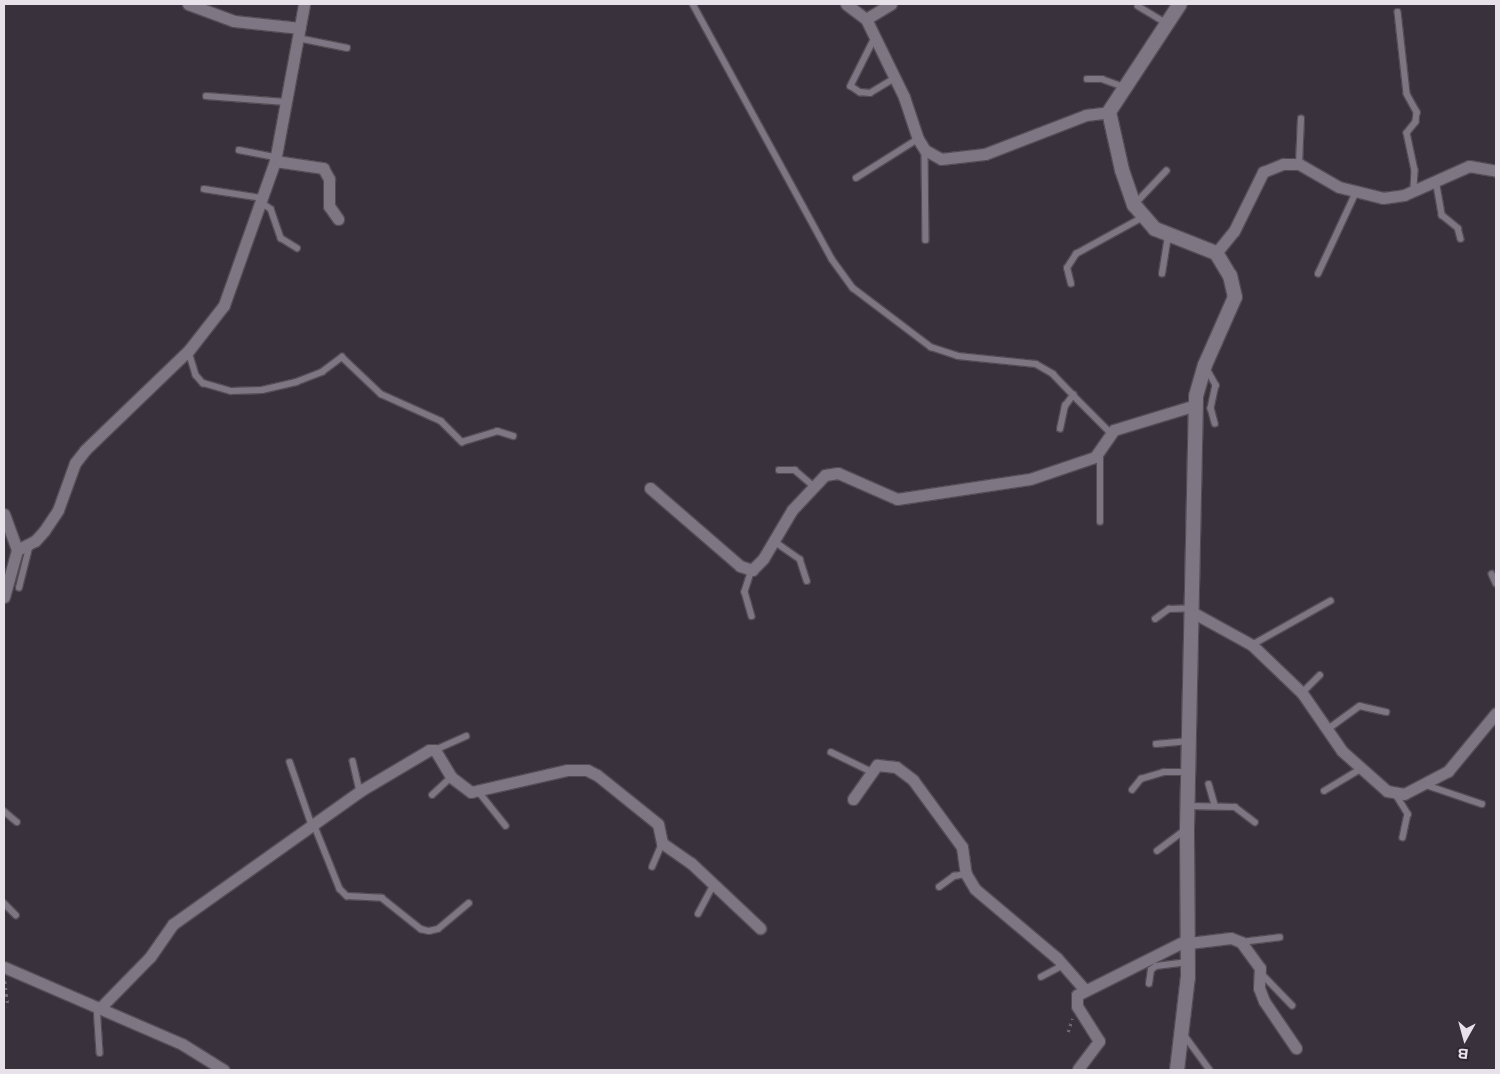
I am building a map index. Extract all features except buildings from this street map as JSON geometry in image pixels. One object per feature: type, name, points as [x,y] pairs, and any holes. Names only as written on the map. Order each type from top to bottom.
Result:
[{"type":"street","points":[[188,4],[234,21],[299,33]]},
{"type":"street","points":[[17,550],[30,544],[58,510],[75,463],[188,350],[224,305],[276,159],[304,4]]},
{"type":"street","points":[[846,4],[866,19],[895,78],[918,138],[925,150],[941,159],[958,160],[984,154],[1086,114],[1109,112]]},
{"type":"street","points":[[866,19],[891,4]]},
{"type":"street","points":[[1177,1070],[1183,1033],[1189,941],[1187,828],[1196,405],[1205,365],[1235,302],[1230,276],[1216,253],[1168,235],[1143,217],[1134,204],[1122,170],[1109,112],[1180,4]]},
{"type":"street","points":[[276,159],[323,168],[329,179],[329,206],[338,219]]},
{"type":"street","points":[[1216,253],[1234,231],[1264,172],[1282,164],[1299,164],[1356,192],[1383,198],[1414,191],[1470,166],[1496,171]]},
{"type":"street","points":[[650,488],[740,566],[752,570],[812,485],[824,475],[838,473],[886,497],[919,497],[1030,479],[1100,453],[1110,432],[1196,405]]},
{"type":"street","points":[[4,597],[17,550],[5,519]]},
{"type":"street","points":[[1192,610],[1252,645],[1302,693],[1359,770],[1378,787],[1395,793],[1426,784],[1456,765],[1496,712]]},
{"type":"street","points":[[98,1007],[150,957],[173,924],[360,791],[435,750],[451,777],[466,791],[478,792],[567,770],[587,770],[658,824],[662,843],[691,863],[713,886],[760,928]]},
{"type":"street","points":[[853,799],[870,771],[884,764],[896,767],[913,780],[962,847],[966,874],[999,912],[1064,965],[1085,990]]},
{"type":"street","points":[[1078,1069],[1099,1041],[1075,1000],[1085,990],[1189,941],[1231,938],[1241,942],[1261,973],[1259,988],[1264,1001],[1296,1048]]},
{"type":"street","points":[[4,967],[182,1044],[224,1070]]},
{"type":"lane","points":[[693,4],[832,259],[853,288],[931,347],[964,357],[1036,364],[1053,374],[1110,432]]},
{"type":"lane","points":[[1138,6],[1168,24]]},
{"type":"lane","points":[[1398,12],[1407,94],[1417,112],[1416,122],[1407,133],[1415,170],[1414,191]]},
{"type":"lane","points":[[299,33],[346,48]]},
{"type":"lane","points":[[875,38],[851,86],[860,92],[870,93],[895,78]]},
{"type":"lane","points":[[1087,79],[1102,79],[1124,87]]},
{"type":"lane","points":[[206,96],[286,102]]},
{"type":"lane","points":[[1299,164],[1301,119]]},
{"type":"lane","points":[[856,178],[918,138]]},
{"type":"lane","points":[[239,150],[276,159]]},
{"type":"lane","points":[[925,150],[926,240]]},
{"type":"lane","points":[[1134,204],[1166,171]]},
{"type":"lane","points":[[1436,180],[1442,215],[1458,228],[1461,239]]},
{"type":"lane","points":[[204,189],[261,200],[272,209],[281,238],[297,248]]},
{"type":"lane","points":[[1318,274],[1356,192]]},
{"type":"lane","points":[[1070,284],[1067,268],[1076,254],[1143,217]]},
{"type":"lane","points":[[1162,274],[1168,235]]},
{"type":"lane","points":[[188,350],[191,364],[203,383],[231,391],[262,390],[296,382],[322,372],[342,357],[381,394],[441,421],[462,442],[497,431],[513,436]]},
{"type":"lane","points":[[1205,365],[1216,384],[1211,408],[1215,423]]},
{"type":"lane","points":[[1060,429],[1064,406],[1073,395]]},
{"type":"lane","points":[[1100,453],[1100,522]]},
{"type":"lane","points":[[779,470],[795,470],[812,485]]},
{"type":"lane","points":[[774,541],[800,559],[806,581]]},
{"type":"lane","points":[[19,588],[30,544]]},
{"type":"lane","points":[[752,570],[745,592],[752,616]]},
{"type":"lane","points":[[1492,574],[1496,583]]},
{"type":"lane","points":[[1252,645],[1330,601]]},
{"type":"lane","points":[[1155,619],[1169,609],[1192,610]]},
{"type":"lane","points":[[1302,693],[1320,675]]},
{"type":"lane","points":[[1328,729],[1360,706],[1386,712]]},
{"type":"lane","points":[[435,750],[466,736]]},
{"type":"lane","points":[[1156,744],[1189,741]]},
{"type":"lane","points":[[831,752],[870,771]]},
{"type":"lane","points":[[353,761],[360,791]]},
{"type":"lane","points":[[290,762],[340,890],[347,896],[382,898],[421,929],[430,931],[438,929],[469,903]]},
{"type":"lane","points":[[1324,791],[1359,770]]},
{"type":"lane","points":[[1132,790],[1141,778],[1164,772],[1189,772]]},
{"type":"lane","points":[[432,795],[451,777]]},
{"type":"lane","points":[[1209,784],[1215,805]]},
{"type":"lane","points":[[1426,784],[1482,804]]},
{"type":"lane","points":[[478,792],[506,826]]},
{"type":"lane","points":[[1395,793],[1408,814],[1403,837]]},
{"type":"lane","points":[[1188,806],[1215,805],[1235,807],[1255,822]]},
{"type":"lane","points":[[4,811],[17,822]]},
{"type":"lane","points":[[1157,851],[1187,828]]},
{"type":"lane","points":[[652,867],[662,843]]},
{"type":"lane","points":[[939,887],[954,876],[966,874]]},
{"type":"lane","points":[[698,914],[713,886]]},
{"type":"lane","points":[[4,903],[16,915]]},
{"type":"lane","points":[[1241,942],[1280,937]]},
{"type":"lane","points":[[1149,984],[1156,966],[1188,962]]},
{"type":"lane","points":[[1041,977],[1064,965]]},
{"type":"lane","points":[[1261,973],[1292,1005]]},
{"type":"lane","points":[[98,1007],[100,1053]]},
{"type":"lane","points":[[1183,1033],[1210,1070]]},
{"type":"path","points":[[4,967],[8,1007]]}]
